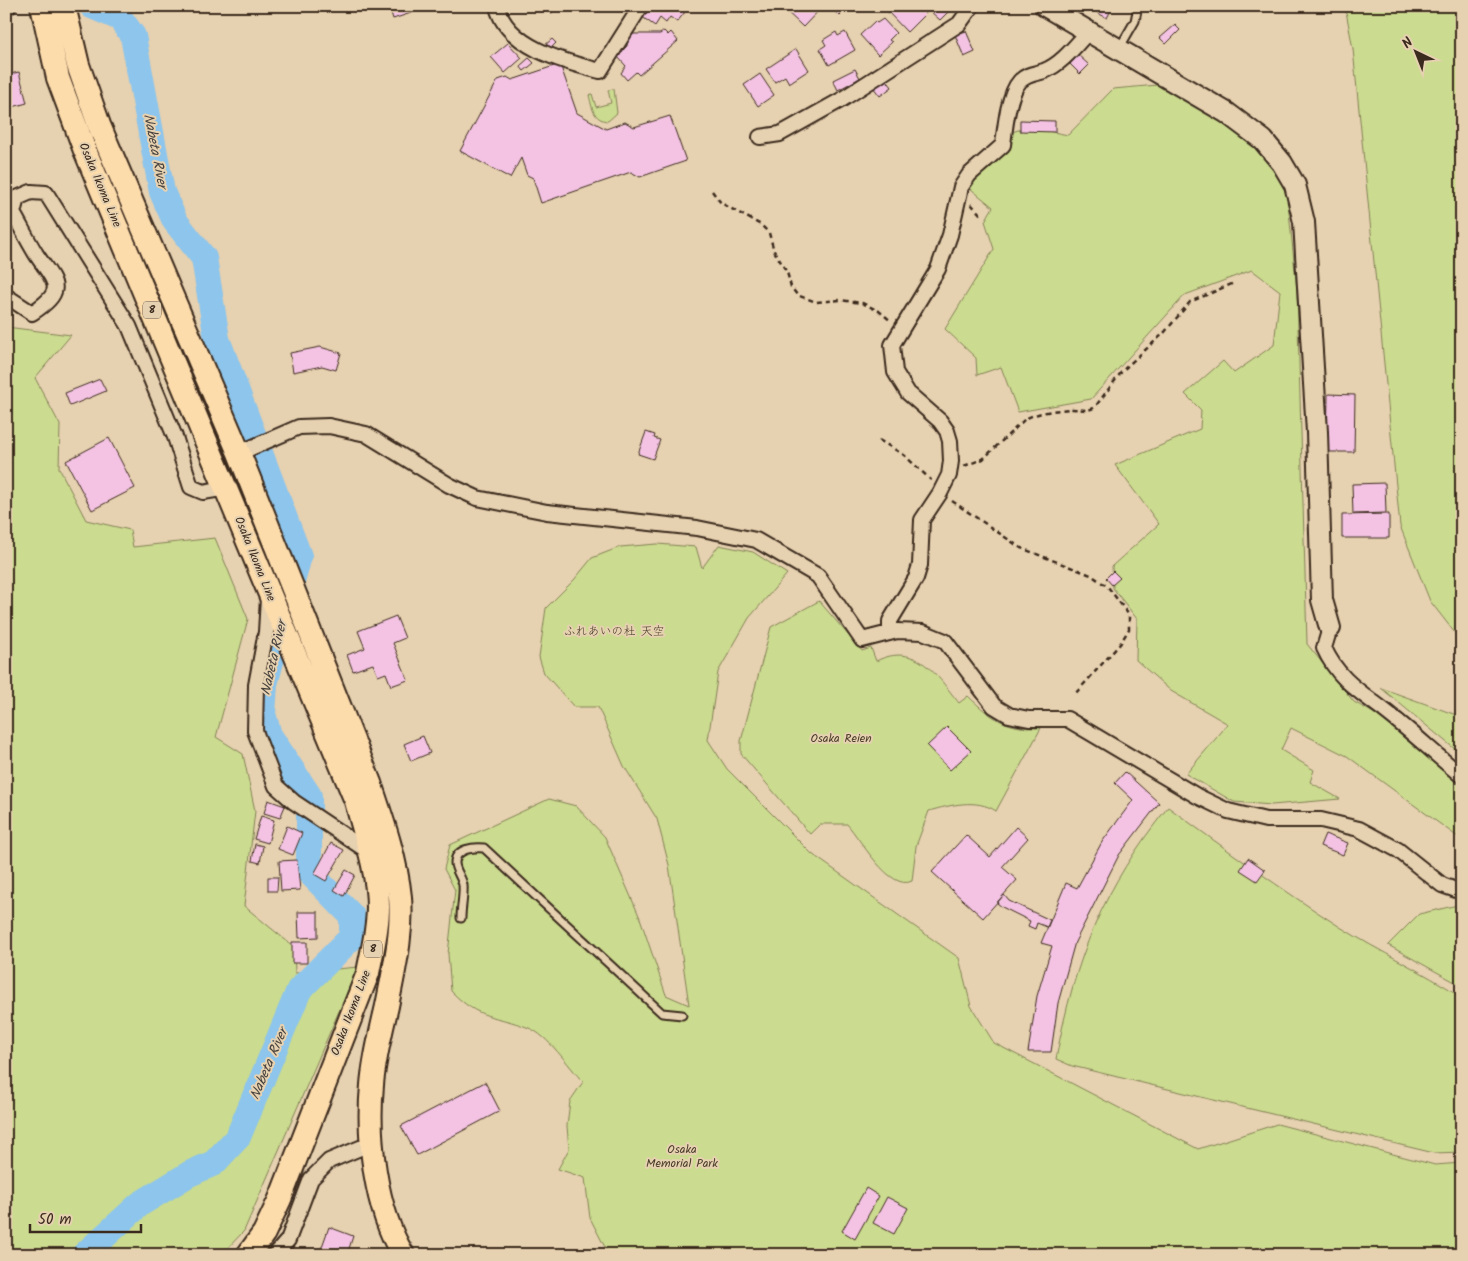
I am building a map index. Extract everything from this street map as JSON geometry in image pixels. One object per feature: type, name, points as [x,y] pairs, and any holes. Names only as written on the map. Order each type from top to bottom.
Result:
[{"type":"main road","name":"Osaka Ikoma Line","points":[[42,6],[58,78],[84,148],[356,801],[369,852],[378,906],[376,933],[368,973],[280,1199],[264,1233],[248,1255]]},
{"type":"main road","name":"Osaka Ikoma Line","points":[[64,6],[78,65],[99,124],[244,451],[286,577],[370,783],[386,834],[400,897],[398,946],[372,1085],[372,1143],[375,1172],[385,1213],[402,1255]]},
{"type":"street","points":[[497,6],[499,15],[510,29],[538,52],[600,71],[605,59],[641,6]]},
{"type":"street","points":[[760,137],[780,134],[841,100],[960,24],[972,6]]},
{"type":"street","points":[[1056,9],[1088,32],[1227,113],[1263,140],[1282,163],[1295,185],[1304,222],[1317,432],[1322,600],[1330,628],[1324,648],[1332,665],[1356,691],[1385,711],[1462,776]]},
{"type":"street","points":[[890,633],[890,621],[916,578],[920,565],[922,520],[940,493],[949,475],[950,464],[950,441],[947,431],[940,421],[908,393],[895,372],[892,346],[938,269],[950,235],[961,187],[969,175],[1003,145],[1008,112],[1019,82],[1031,74],[1045,70],[1066,56],[1088,32]]},
{"type":"street","points":[[6,296],[32,314],[49,302],[54,290],[53,276],[36,255],[13,213],[17,198],[31,192],[46,193],[129,326],[175,437],[191,487],[203,492],[227,488]]},
{"type":"street","points":[[244,451],[299,427],[329,426],[366,434],[448,484],[477,498],[547,512],[697,528],[756,540],[818,576],[862,640],[897,631],[923,632],[945,642],[994,706],[1009,716],[1029,719],[1067,719],[1197,796],[1228,811],[1266,820],[1321,820],[1359,829],[1398,850],[1442,885],[1456,890],[1462,889]]},
{"type":"street","points":[[272,601],[256,685],[255,732],[276,786],[294,802],[369,852]]},
{"type":"street","points":[[275,1255],[288,1240],[312,1179],[329,1160],[372,1143]]},
{"type":"lane","points":[[1118,50],[1135,21],[1138,6]]},
{"type":"lane","points":[[461,918],[463,885],[455,863],[457,856],[470,848],[484,848],[662,1014],[682,1015]]},
{"type":"path","points":[[712,191],[721,204],[762,225],[769,233],[774,251],[787,272],[791,287],[797,295],[816,302],[840,300],[862,303],[879,310],[900,331]]},
{"type":"path","points":[[950,464],[960,466],[983,459],[1025,419],[1033,414],[1070,409],[1090,410],[1096,407],[1122,370],[1164,333],[1190,302],[1234,283]]},
{"type":"path","points":[[879,440],[909,459],[935,483],[940,493],[1021,548],[1091,575],[1108,587],[1129,615],[1130,629],[1120,644],[1075,694]]},
{"type":"green space","points":[[1345,6],[1462,6],[1462,642],[1430,601],[1400,526],[1353,49]]},
{"type":"green space","points":[[1169,84],[1243,135],[1286,182],[1297,291],[1307,644],[1354,702],[1393,724],[1462,783],[1462,840],[1347,756],[1291,728],[1281,750],[1314,770],[1310,782],[1340,799],[1272,805],[1234,802],[1186,774],[1228,724],[1171,691],[1136,660],[1137,619],[1113,588],[1112,566],[1159,524],[1115,465],[1200,429],[1201,410],[1185,394],[1223,361],[1234,373],[1274,345],[1280,291],[1252,270],[1185,295],[1091,399],[1018,412],[1001,367],[977,375],[976,358],[945,329],[994,249],[985,221],[993,207],[966,185],[1010,144],[1012,132],[1028,127],[1068,135],[1113,89]]},
{"type":"green space","points":[[614,89],[617,113],[608,121],[603,120],[594,112],[589,95],[592,94],[596,107],[611,103],[608,90]]},
{"type":"green space","points":[[6,327],[71,335],[35,378],[60,425],[59,468],[86,520],[130,530],[133,547],[215,538],[248,619],[216,737],[243,754],[255,811],[244,906],[294,947],[295,973],[358,967],[244,1231],[221,1255],[6,1255]]},
{"type":"green space","points":[[657,544],[696,547],[702,568],[719,545],[753,552],[787,574],[749,618],[718,672],[708,740],[727,769],[812,854],[959,958],[971,1006],[994,1043],[1198,1149],[1277,1124],[1435,1165],[1462,1163],[1462,1255],[609,1255],[590,1218],[585,1178],[558,1169],[569,1149],[567,1126],[570,1101],[583,1082],[558,1052],[536,1032],[479,1012],[461,1001],[451,991],[448,954],[455,890],[444,869],[450,845],[549,799],[576,806],[605,837],[640,918],[666,995],[689,1005],[669,865],[657,819],[624,766],[598,707],[574,707],[544,673],[539,657],[546,608],[574,580],[592,558],[620,547]]},
{"type":"green space","name":"Osaka Reien","points":[[819,601],[862,651],[871,648],[876,661],[890,656],[903,655],[914,658],[925,664],[943,682],[959,703],[968,696],[985,711],[1001,721],[1019,727],[1041,728],[996,811],[980,805],[963,804],[929,811],[916,846],[912,881],[903,882],[885,872],[847,824],[820,824],[810,834],[741,754],[741,741],[771,627]]},
{"type":"green space","points":[[1381,688],[1462,717],[1462,755]]},
{"type":"green space","points":[[1168,807],[1340,927],[1462,997],[1462,1152],[1434,1153],[1072,1066],[1056,1059],[1072,988],[1095,925],[1109,895],[1126,866]]},
{"type":"green space","points":[[1462,904],[1462,986],[1388,945],[1419,914]]},
{"type":"building","points":[[389,6],[412,6],[414,12],[393,19]]},
{"type":"building","points":[[539,6],[555,6],[552,13]]},
{"type":"building","points":[[644,6],[671,6],[674,8],[677,6],[685,12],[677,22],[670,17],[666,23],[660,18],[655,26],[638,14]]},
{"type":"building","points":[[781,6],[823,6],[803,27]]},
{"type":"building","points":[[829,6],[847,6],[848,7],[839,16]]},
{"type":"building","points":[[891,6],[945,6],[949,11],[940,20],[929,10],[907,32],[887,11]]},
{"type":"building","points":[[1091,6],[1113,6],[1107,18],[1090,9]]},
{"type":"building","points":[[883,19],[896,33],[889,40],[892,42],[878,55],[860,35],[875,21],[877,23]]},
{"type":"building","points":[[1175,25],[1180,30],[1166,44],[1160,38]]},
{"type":"building","points":[[664,31],[668,35],[671,32],[678,41],[639,75],[636,72],[627,80],[621,73],[626,66],[617,56],[627,46],[628,34],[660,34]]},
{"type":"building","points":[[966,31],[975,52],[964,57],[955,35]]},
{"type":"building","points":[[836,32],[838,36],[845,32],[855,50],[829,65],[820,49],[826,45],[823,40]]},
{"type":"building","points":[[552,39],[556,43],[547,52],[543,47]]},
{"type":"building","points":[[508,43],[522,58],[505,73],[491,57]]},
{"type":"building","points":[[796,49],[809,70],[789,83],[785,76],[775,82],[766,69]]},
{"type":"building","points":[[1078,55],[1089,65],[1080,74],[1070,64]]},
{"type":"building","points":[[529,58],[534,63],[524,71],[520,66]]},
{"type":"building","points":[[560,64],[577,113],[606,129],[625,122],[634,127],[670,116],[686,161],[640,177],[631,172],[541,203],[533,178],[527,175],[521,158],[510,178],[460,151],[498,80],[507,77],[512,80]]},
{"type":"building","points":[[855,69],[860,78],[838,90],[833,80]]},
{"type":"building","points":[[19,72],[27,103],[9,108],[6,96],[6,75]]},
{"type":"building","points":[[760,74],[774,95],[758,106],[744,85]]},
{"type":"building","points":[[885,78],[892,87],[880,96],[873,87]]},
{"type":"building","points":[[1020,120],[1055,121],[1055,132],[1020,131]]},
{"type":"building","points":[[320,347],[341,353],[336,370],[322,366],[293,372],[290,353]]},
{"type":"building","points":[[100,379],[106,391],[70,406],[65,393]]},
{"type":"building","points":[[1328,394],[1355,395],[1354,452],[1327,452]]},
{"type":"building","points":[[646,432],[655,435],[654,438],[660,440],[653,459],[638,454]]},
{"type":"building","points":[[109,438],[135,488],[92,510],[66,461]]},
{"type":"building","points":[[1385,483],[1386,513],[1353,514],[1352,484]]},
{"type":"building","points":[[1389,514],[1389,538],[1342,538],[1342,515]]},
{"type":"building","points":[[1113,571],[1120,578],[1112,585],[1106,578]]},
{"type":"building","points":[[396,616],[405,638],[393,643],[408,680],[391,686],[386,673],[378,676],[373,664],[353,671],[347,655],[365,648],[358,631]]},
{"type":"building","points":[[947,727],[971,751],[950,770],[927,746]]},
{"type":"building","points":[[423,736],[430,753],[411,761],[404,744]]},
{"type":"building","points":[[1125,772],[1159,803],[1119,855],[1075,942],[1058,1003],[1051,1052],[1028,1052],[1037,996],[1052,946],[1041,943],[1066,883],[1077,888],[1102,842],[1133,800],[1115,783]]},
{"type":"building","points":[[268,800],[285,806],[280,818],[264,813]]},
{"type":"building","points":[[261,816],[274,820],[268,843],[254,839]]},
{"type":"building","points":[[287,826],[302,833],[293,855],[278,849]]},
{"type":"building","points":[[1016,827],[1028,838],[1002,867],[1017,880],[983,918],[932,872],[966,835],[990,857]]},
{"type":"building","points":[[1325,834],[1348,843],[1343,855],[1320,846]]},
{"type":"building","points":[[331,843],[344,850],[326,881],[314,874]]},
{"type":"building","points":[[255,844],[263,846],[260,863],[252,861]]},
{"type":"building","points":[[1248,858],[1265,870],[1257,881],[1240,870]]},
{"type":"building","points":[[297,860],[300,890],[281,891],[279,861]]},
{"type":"building","points":[[346,870],[355,875],[344,896],[334,890]]},
{"type":"building","points":[[268,877],[278,877],[277,891],[268,891]]},
{"type":"building","points":[[1004,895],[1009,901],[1050,920],[1047,927],[1037,923],[1035,929],[1028,926],[1030,921],[1002,907],[997,903]]},
{"type":"building","points":[[298,912],[318,912],[318,937],[299,938]]},
{"type":"building","points":[[292,942],[307,942],[307,963],[292,963]]},
{"type":"building","points":[[485,1082],[500,1111],[417,1155],[401,1126]]},
{"type":"building","points":[[866,1188],[879,1196],[855,1239],[842,1231]]},
{"type":"building","points":[[887,1197],[908,1208],[894,1234],[873,1223]]},
{"type":"building","points":[[329,1227],[353,1236],[347,1255],[319,1255]]},
{"type":"waterway","name":"Nabeta River","points":[[84,1255],[140,1204],[189,1174],[214,1163],[238,1137],[299,990],[352,937],[352,916],[309,872],[309,796],[269,735],[263,714],[265,684],[299,556],[217,339],[204,258],[175,221],[162,192],[133,36],[120,18],[92,6]]},
{"type":"park label","name":"ふれあいの杜 天空","points":[[614,631]]},
{"type":"park label","name":"Osaka Memorial Park","points":[[682,1156]]}]
